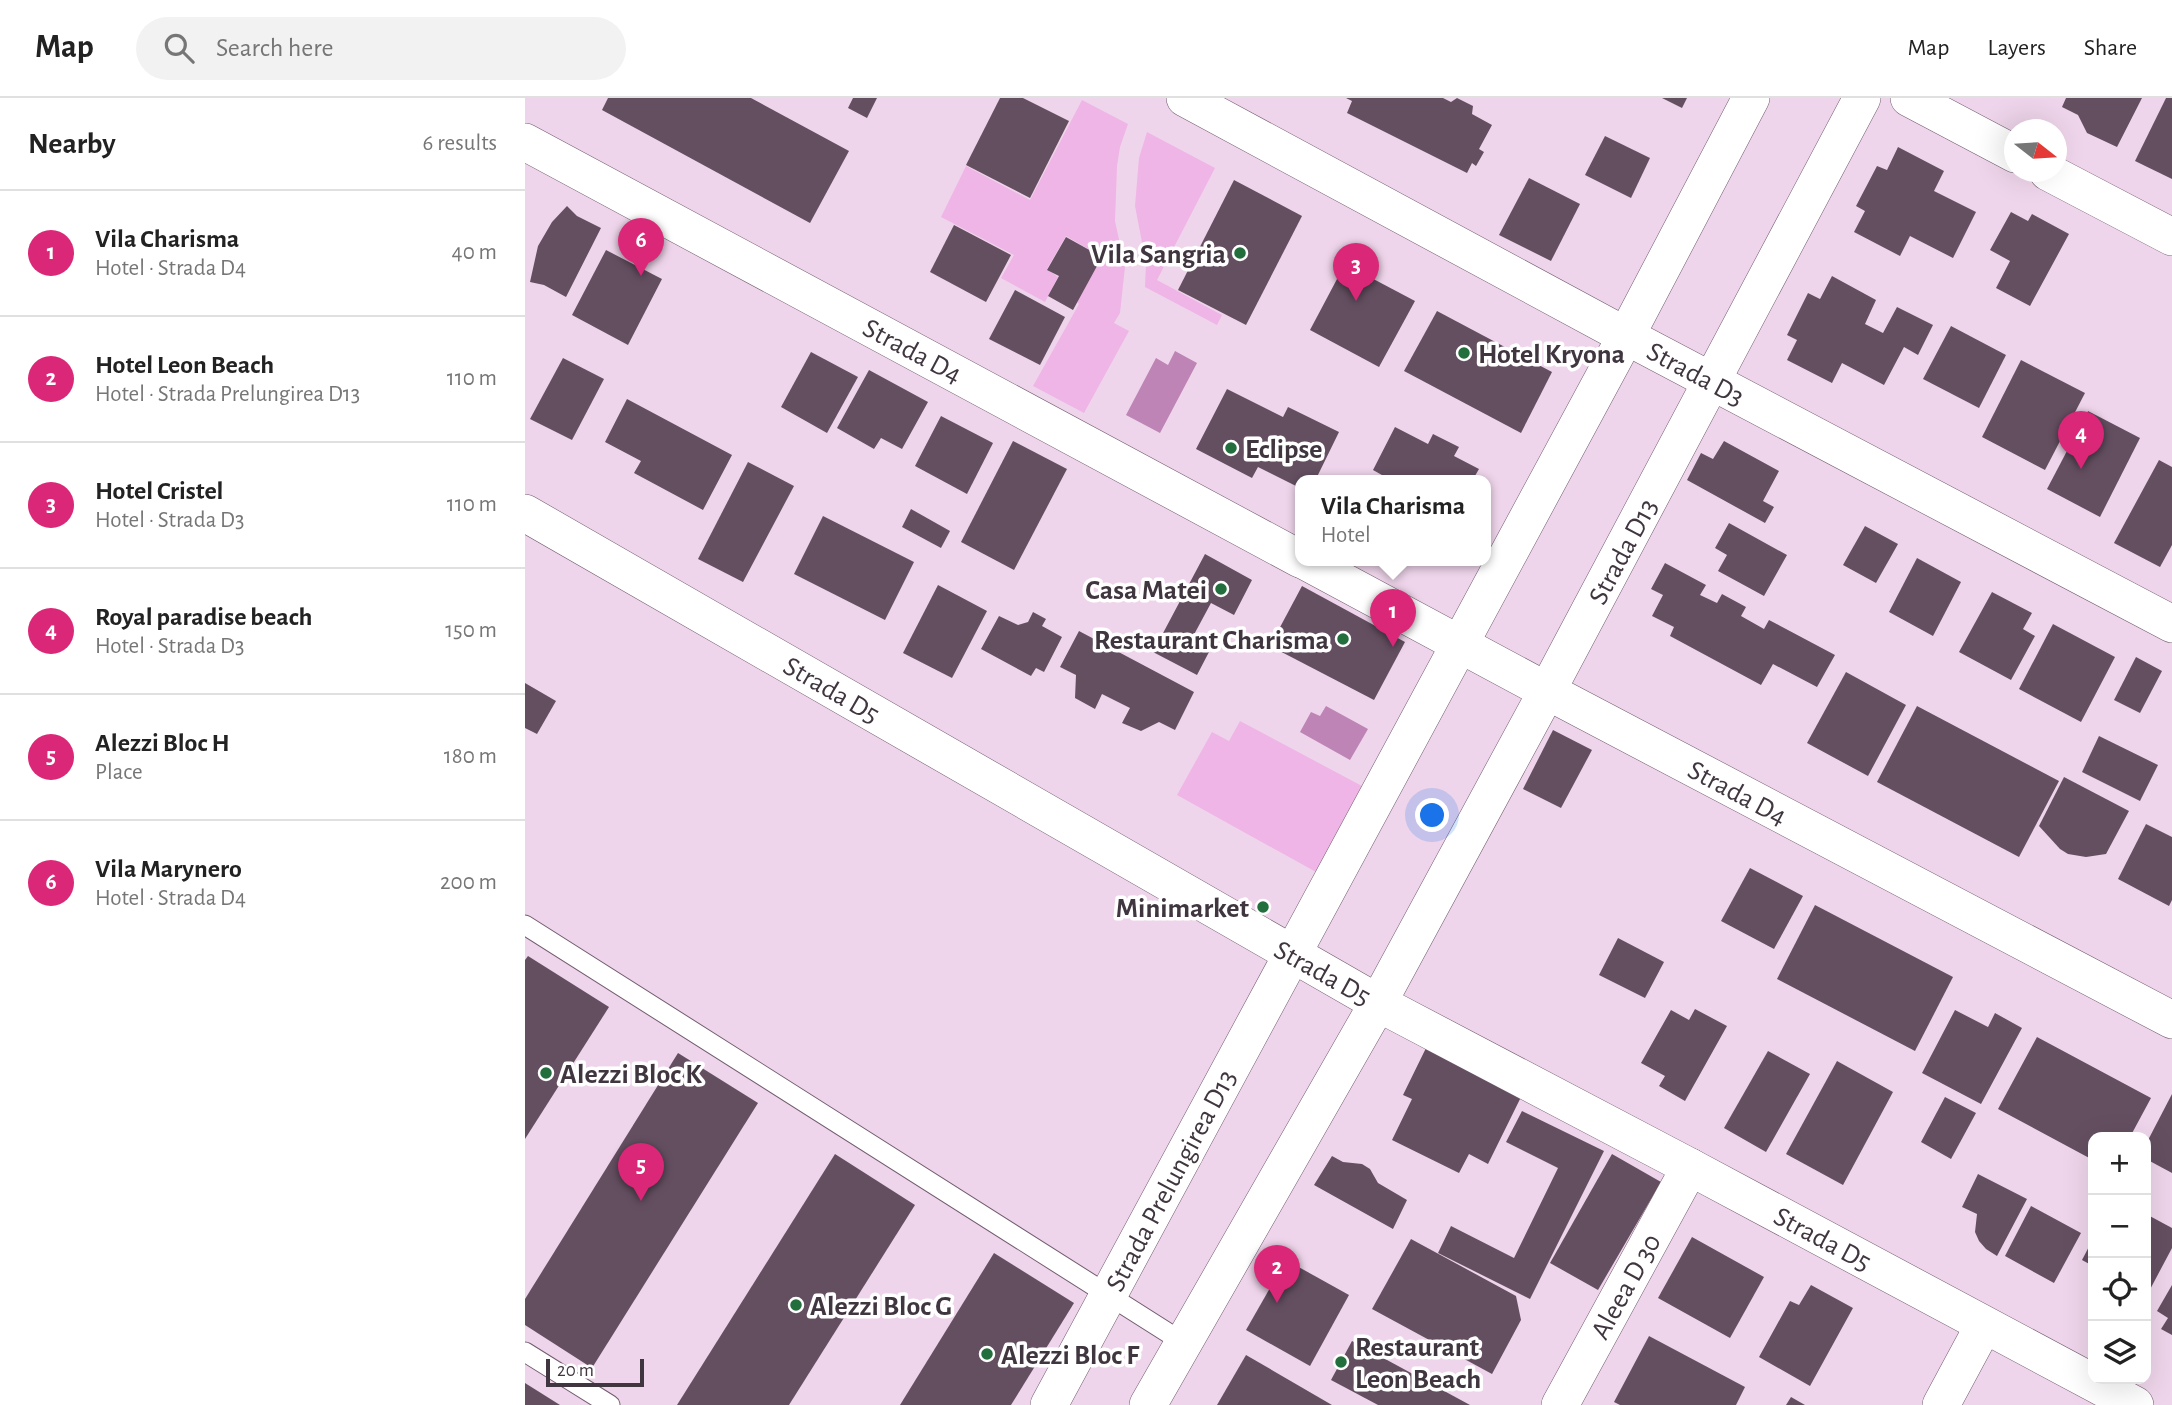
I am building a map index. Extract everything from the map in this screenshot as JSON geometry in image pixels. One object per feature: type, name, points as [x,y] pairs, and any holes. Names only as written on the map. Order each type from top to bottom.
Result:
[{"type":"street","name":"Strada D3","points":[[1185,98],[2172,624]]},
{"type":"street","points":[[1291,954],[1751,98]]},
{"type":"street","name":"Strada D13","points":[[1378,1003],[1548,691],[1862,98]]},
{"type":"street","points":[[1909,98],[2004,149]]},
{"type":"street","name":"Strada D4","points":[[525,142],[1295,556]]},
{"type":"street","points":[[2067,182],[2172,237]]},
{"type":"street","name":"Strada D5","points":[[525,513],[1378,1003],[2135,1405]]},
{"type":"street","name":"Strada D4","points":[[1314,566],[2172,1020]]},
{"type":"street","name":"Strada Prelungirea D13","points":[[1049,1405],[1291,954]]},
{"type":"street","points":[[1148,1405],[1378,1003]]},
{"type":"street","name":"Aleea D 30","points":[[1560,1405],[1690,1167]]},
{"type":"street","points":[[1941,1405],[1984,1325]]},
{"type":"lane","points":[[525,925],[1184,1343]]},
{"type":"lane","points":[[525,1352],[610,1405]]},
{"type":"shaded area","points":[[1082,100],[1128,124],[1117,166],[1115,221],[1125,267],[1120,313],[1114,323],[1129,331],[1084,413],[1033,386],[1102,257],[1066,236],[1047,269],[1058,277],[1045,302],[1001,278],[1014,255],[941,217],[966,166],[1030,200]]},
{"type":"shaded area","points":[[1147,132],[1215,168],[1157,280],[1222,315],[1217,325],[1145,287],[1146,263],[1135,206],[1139,158]]},
{"type":"shaded area","points":[[1175,351],[1197,363],[1160,433],[1126,415],[1156,358],[1168,365]]},
{"type":"shaded area","points":[[1326,706],[1368,729],[1350,760],[1300,732],[1311,712],[1320,716]]},
{"type":"shaded area","points":[[1240,721],[1362,786],[1316,872],[1177,795],[1212,732],[1229,741]]},
{"type":"building","points":[[608,98],[751,98],[849,151],[810,223],[602,110]]},
{"type":"building","points":[[853,98],[877,98],[867,118],[848,108]]},
{"type":"building","name":"Vila Sangria","points":[[1000,98],[1023,98],[1069,121],[1030,198],[966,165]]},
{"type":"building","points":[[1346,98],[1443,98],[1451,102],[1457,98],[1473,106],[1472,114],[1492,125],[1479,149],[1484,152],[1476,166],[1472,163],[1467,173],[1347,113],[1352,101]]},
{"type":"building","points":[[1662,98],[1687,98],[1682,108]]},
{"type":"building","points":[[2066,98],[2142,98],[2117,147],[2087,133],[2078,115],[2062,107]]},
{"type":"building","points":[[2166,98],[2172,98],[2172,179],[2135,161]]},
{"type":"building","points":[[1605,136],[1650,158],[1631,198],[1585,175]]},
{"type":"building","points":[[1898,147],[1944,171],[1934,191],[1976,212],[1953,258],[1910,236],[1900,256],[1854,232],[1865,211],[1856,206],[1877,166],[1887,170]]},
{"type":"building","points":[[1529,178],[1580,204],[1551,261],[1499,235]]},
{"type":"building","name":"Vila Sangria","points":[[1234,180],[1302,216],[1246,325],[1178,290]]},
{"type":"building","points":[[567,206],[577,216],[601,228],[566,297],[544,285],[530,282],[538,246],[552,222]]},
{"type":"building","points":[[2011,212],[2028,221],[2032,214],[2069,234],[2030,306],[1996,288],[2010,261],[1990,250]]},
{"type":"building","points":[[954,225],[1011,255],[986,302],[930,272]]},
{"type":"building","points":[[1066,237],[1102,257],[1073,310],[1048,296],[1059,276],[1047,270]]},
{"type":"building","points":[[606,250],[662,279],[628,345],[572,315]]},
{"type":"building","points":[[1345,264],[1415,301],[1379,367],[1310,330]]},
{"type":"building","points":[[1832,276],[1876,300],[1865,324],[1883,333],[1897,307],[1933,325],[1918,355],[1904,347],[1884,385],[1842,363],[1832,383],[1787,360],[1797,340],[1787,335],[1808,293],[1820,299]]},
{"type":"building","points":[[1015,290],[1065,317],[1040,365],[989,339]]},
{"type":"building","points":[[1437,311],[1552,372],[1521,433],[1404,371]]},
{"type":"building","points":[[1951,326],[2006,355],[1979,408],[1923,379]]},
{"type":"building","points":[[811,352],[858,377],[827,433],[781,407]]},
{"type":"building","points":[[563,358],[604,379],[572,440],[530,419]]},
{"type":"building","points":[[2021,360],[2085,393],[2045,470],[1982,437]]},
{"type":"building","points":[[869,370],[928,402],[902,449],[881,438],[874,449],[837,428]]},
{"type":"building","points":[[1227,389],[1283,417],[1288,407],[1339,432],[1318,475],[1295,475],[1295,486],[1258,467],[1252,478],[1196,449]]},
{"type":"building","points":[[627,399],[732,455],[703,510],[634,473],[641,461],[605,442]]},
{"type":"building","points":[[2088,411],[2140,438],[2100,517],[2047,489]]},
{"type":"building","points":[[941,416],[993,443],[967,494],[915,466]]},
{"type":"building","points":[[1395,427],[1428,444],[1433,434],[1459,447],[1454,456],[1479,469],[1476,475],[1382,475],[1373,470]]},
{"type":"building","points":[[1013,441],[1067,469],[1014,570],[961,542]]},
{"type":"building","points":[[1724,441],[1779,471],[1763,501],[1774,507],[1765,523],[1687,480],[1701,453],[1713,459]]},
{"type":"building","points":[[2159,460],[2172,467],[2172,545],[2160,567],[2114,543]]},
{"type":"building","points":[[748,462],[794,486],[743,582],[698,559]]},
{"type":"building","points":[[911,509],[950,531],[941,548],[902,527]]},
{"type":"building","points":[[823,516],[914,562],[885,620],[794,574]]},
{"type":"building","points":[[1729,523],[1787,555],[1764,596],[1718,571],[1727,555],[1715,548]]},
{"type":"building","points":[[1865,526],[1898,544],[1876,583],[1843,565]]},
{"type":"building","points":[[1205,554],[1252,580],[1234,615],[1211,603],[1190,642],[1209,652],[1197,675],[1153,652]]},
{"type":"building","points":[[1917,558],[1961,582],[1933,636],[1889,612]]},
{"type":"building","points":[[1665,563],[1706,585],[1700,595],[1717,603],[1722,594],[1746,607],[1741,616],[1764,629],[1769,620],[1835,655],[1817,687],[1773,664],[1761,685],[1670,636],[1674,627],[1652,616],[1663,595],[1651,589]]},
{"type":"building","points":[[938,585],[987,611],[952,678],[903,653]]},
{"type":"building","points":[[1302,586],[1405,642],[1374,700],[1270,646]]},
{"type":"building","points":[[1992,592],[2032,613],[2023,629],[2035,636],[2011,680],[1959,652]]},
{"type":"building","points":[[1033,612],[1046,619],[1042,626],[1062,637],[1044,672],[1036,668],[1031,676],[981,649],[999,616],[1018,625],[1028,622]]},
{"type":"building","points":[[2053,624],[2115,657],[2081,722],[2019,689]]},
{"type":"building","points":[[1079,631],[1194,692],[1175,730],[1159,722],[1141,731],[1122,723],[1130,708],[1102,694],[1095,709],[1075,698],[1076,675],[1060,667]]},
{"type":"building","points":[[2136,657],[2162,671],[2140,713],[2114,700]]},
{"type":"building","points":[[1846,672],[1906,705],[1868,776],[1807,743]]},
{"type":"building","points":[[525,683],[556,701],[537,734],[525,728]]},
{"type":"building","points":[[1917,706],[2059,781],[2019,857],[1877,782]]},
{"type":"building","points":[[1553,730],[1592,750],[1561,808],[1523,789]]},
{"type":"building","points":[[2099,736],[2158,765],[2140,801],[2082,772]]},
{"type":"building","points":[[2064,777],[2129,811],[2106,854],[2086,857],[2068,854],[2039,826]]},
{"type":"building","points":[[2146,824],[2172,837],[2172,900],[2169,906],[2118,879]]},
{"type":"building","points":[[1750,868],[1803,896],[1774,949],[1721,921]]},
{"type":"building","points":[[1815,905],[1953,977],[1915,1051],[1777,979]]},
{"type":"building","points":[[1618,938],[1664,962],[1645,998],[1599,975]]},
{"type":"building","name":"Alezzi Bloc K","points":[[528,956],[609,1007],[525,1139],[525,960]]},
{"type":"building","points":[[1695,1009],[1727,1026],[1685,1101],[1659,1086],[1665,1076],[1641,1063],[1671,1010],[1689,1020]]},
{"type":"building","points":[[1955,1010],[1988,1027],[1995,1013],[2022,1028],[1981,1104],[1922,1073]]},
{"type":"building","points":[[2037,1037],[2151,1098],[2133,1132],[2088,1132],[2088,1157],[1998,1109]]},
{"type":"building","points":[[1426,1048],[1522,1095],[1488,1164],[1469,1154],[1459,1173],[1392,1140],[1412,1099],[1403,1095]]},
{"type":"building","points":[[1768,1051],[1810,1074],[1766,1152],[1724,1128]]},
{"type":"building","points":[[678,1053],[758,1103],[592,1368],[525,1325],[525,1299]]},
{"type":"building","points":[[1837,1061],[1893,1092],[1843,1185],[1786,1154]]},
{"type":"building","points":[[2172,1094],[2172,1173],[2151,1162],[2151,1134]]},
{"type":"building","points":[[1945,1097],[1976,1113],[1951,1159],[1921,1142]]},
{"type":"building","points":[[1522,1111],[1604,1151],[1530,1299],[1438,1253],[1451,1226],[1514,1258],[1558,1168],[1506,1142]]},
{"type":"building","name":"Alezzi Bloc G","points":[[835,1154],[915,1205],[789,1405],[677,1405]]},
{"type":"building","points":[[1612,1154],[1661,1182],[1598,1290],[1550,1263]]},
{"type":"building","points":[[1332,1156],[1343,1162],[1362,1164],[1370,1169],[1378,1183],[1407,1200],[1393,1229],[1314,1185]]},
{"type":"building","points":[[1978,1174],[2027,1199],[1997,1256],[1979,1241],[1975,1232],[1977,1214],[1962,1207]]},
{"type":"building","points":[[2031,1206],[2081,1233],[2054,1283],[2005,1256]]},
{"type":"building","points":[[2151,1217],[2172,1228],[2172,1248],[2151,1288]]},
{"type":"building","points":[[1692,1237],[1764,1277],[1730,1338],[1658,1298]]},
{"type":"building","points":[[1411,1239],[1516,1296],[1521,1320],[1492,1374],[1372,1309]]},
{"type":"building","points":[[2088,1249],[2088,1263],[2082,1260]]},
{"type":"building","name":"Alezzi Bloc F","points":[[994,1253],[1074,1303],[1011,1405],[900,1405]]},
{"type":"building","points":[[1286,1260],[1349,1295],[1310,1366],[1246,1330]]},
{"type":"building","points":[[1811,1285],[1853,1308],[1810,1386],[1759,1357],[1790,1301],[1799,1305]]},
{"type":"building","points":[[2172,1285],[2172,1335],[2161,1329],[2168,1318],[2157,1311]]},
{"type":"building","points":[[1649,1336],[1745,1387],[1736,1405],[1620,1405],[1614,1402]]},
{"type":"building","points":[[1352,1341],[1470,1405],[1378,1405],[1331,1380]]},
{"type":"building","points":[[1246,1355],[1332,1405],[1217,1405]]},
{"type":"building","points":[[525,1383],[560,1405],[525,1405]]},
{"type":"building","points":[[1791,1397],[1805,1405],[1786,1405]]},
{"type":"place","name":"Vila Sangria","points":[[1240,253]]},
{"type":"place","name":"Vila Marynero","points":[[641,276]]},
{"type":"place","name":"Hotel Cristel","points":[[1356,301]]},
{"type":"place","name":"Hotel Kryona","points":[[1464,353]]},
{"type":"place","name":"Eclipse","points":[[1231,448]]},
{"type":"place","name":"Royal paradise beach","points":[[2081,469]]},
{"type":"place","name":"Casa Matei","points":[[1221,589]]},
{"type":"place","name":"Restaurant Charisma","points":[[1343,639]]},
{"type":"place","name":"Vila Charisma","points":[[1393,647]]},
{"type":"place","name":"Minimarket","points":[[1263,907]]},
{"type":"place","name":"Alezzi Bloc K","points":[[546,1073]]},
{"type":"place","name":"Alezzi Bloc H","points":[[641,1201]]},
{"type":"place","name":"Hotel Leon Beach","points":[[1277,1303]]},
{"type":"place","name":"Alezzi Bloc G","points":[[796,1305]]},
{"type":"place","name":"Alezzi Bloc F","points":[[987,1354]]},
{"type":"place","name":"Restaurant Leon Beach","points":[[1341,1362]]}]
